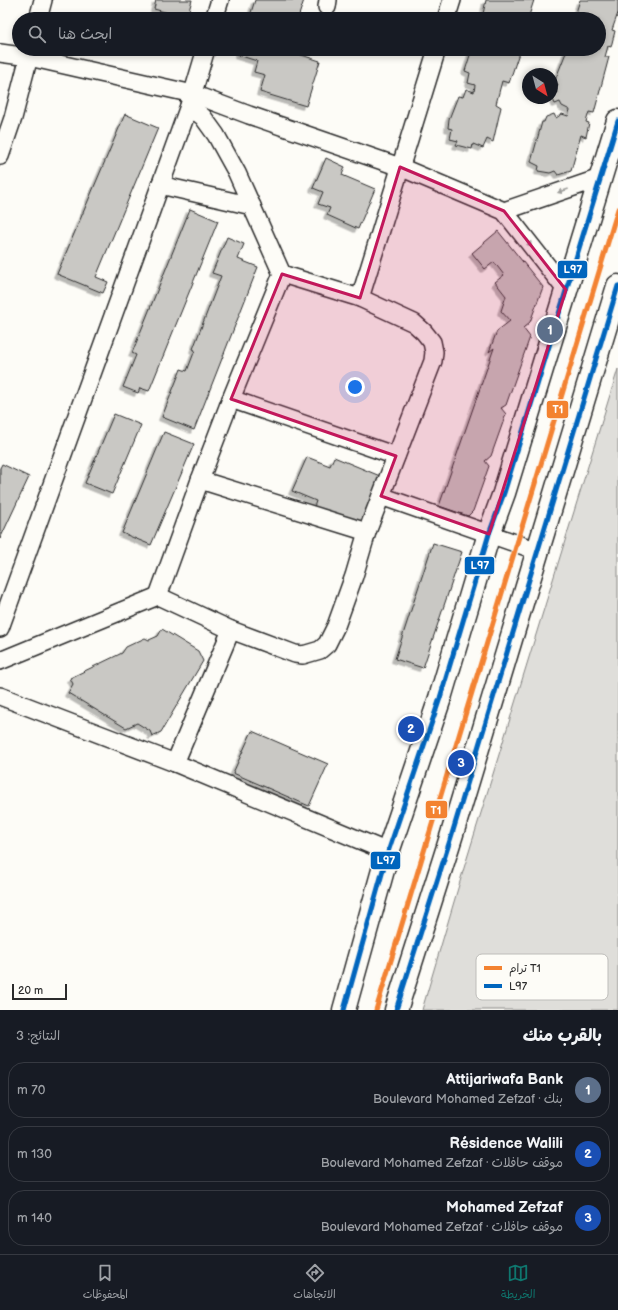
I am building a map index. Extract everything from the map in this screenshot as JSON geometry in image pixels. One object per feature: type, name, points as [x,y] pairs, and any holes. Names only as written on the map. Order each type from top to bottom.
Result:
[{"type":"main road","points":[[344,1010],[388,852],[440,698],[489,534],[504,493],[618,121]]},
{"type":"main road","points":[[396,1010],[452,834],[618,286]]},
{"type":"street","points":[[40,12],[43,0]]},
{"type":"street","points":[[216,12],[220,0]]},
{"type":"street","points":[[448,12],[452,0]]},
{"type":"street","points":[[0,53],[12,53]]},
{"type":"street","points":[[0,156],[13,118],[29,56]]},
{"type":"street","points":[[40,56],[191,100],[249,115],[400,167],[504,211],[566,290]]},
{"type":"street","points":[[0,628],[191,100],[204,56]]},
{"type":"street","points":[[360,298],[435,56]]},
{"type":"street","points":[[158,596],[230,399],[282,274],[237,173],[216,135],[191,100]]},
{"type":"street","points":[[0,131],[13,118]]},
{"type":"street","points":[[504,211],[600,178]]},
{"type":"street","points":[[160,185],[252,206]]},
{"type":"street","points":[[0,660],[158,596],[231,630],[295,654],[303,655],[320,650],[327,644],[336,626],[354,576],[367,532],[433,361],[434,352],[432,342],[414,323],[360,298],[282,274]]},
{"type":"street","points":[[230,399],[396,456]]},
{"type":"street","points":[[200,480],[367,532]]},
{"type":"street","points":[[381,496],[538,551]]},
{"type":"street","points":[[175,763],[231,630]]},
{"type":"street","points":[[0,696],[175,763],[388,852]]},
{"type":"highlighted area","points":[[400,167],[504,211],[566,290],[489,534],[381,496],[396,456],[231,399],[282,274],[360,298]]},
{"type":"shaded area","points":[[618,369],[618,1010],[422,1010],[464,868]]},
{"type":"building","points":[[156,0],[192,0],[189,12],[165,12],[154,9]]},
{"type":"building","points":[[255,0],[304,0],[300,12],[251,12]]},
{"type":"building","points":[[486,0],[534,0],[530,12],[483,12]]},
{"type":"building","points":[[580,0],[618,0],[618,13],[612,30],[615,31],[611,47],[608,46],[606,53],[606,12],[576,12]]},
{"type":"building","points":[[241,56],[305,56],[320,61],[306,106],[260,92],[265,75],[254,72],[257,61]]},
{"type":"building","points":[[470,56],[518,56],[509,83],[502,81],[496,104],[501,107],[493,142],[487,139],[483,148],[473,144],[472,149],[456,145],[458,141],[450,139],[452,129],[448,128],[449,119],[458,96],[463,97],[466,89],[474,92],[475,85],[468,83],[470,73],[465,71]]},
{"type":"building","points":[[565,56],[609,57],[594,113],[589,112],[586,122],[589,123],[586,137],[581,135],[571,171],[558,175],[555,171],[550,173],[538,171],[539,166],[531,162],[542,122],[544,122],[546,117],[554,114],[556,118],[562,114],[568,116],[570,110],[562,106],[560,102],[558,103],[558,73]]},
{"type":"building","points":[[125,114],[158,128],[96,277],[108,282],[103,293],[57,274]]},
{"type":"building","points":[[326,158],[345,167],[342,175],[375,189],[358,229],[327,215],[330,208],[318,204],[323,192],[313,188]]},
{"type":"building","points":[[190,209],[218,221],[149,391],[140,388],[138,393],[123,387],[136,355],[132,353]]},
{"type":"building","points":[[498,231],[543,287],[530,322],[523,328],[530,337],[506,405],[501,408],[506,414],[491,456],[485,461],[489,466],[473,511],[468,516],[439,506],[494,348],[489,352],[497,331],[510,321],[501,311],[506,296],[495,282],[504,275],[494,262],[485,269],[472,253]]},
{"type":"building","points":[[227,237],[244,244],[238,259],[258,267],[194,430],[162,417],[181,369],[187,371],[195,350],[193,349],[221,276],[212,273]]},
{"type":"building","points":[[114,414],[141,425],[112,494],[85,483]]},
{"type":"building","points":[[164,432],[194,444],[151,545],[122,533]]},
{"type":"building","points":[[307,457],[330,466],[334,457],[380,476],[359,526],[314,507],[316,501],[292,491]]},
{"type":"building","points":[[2,464],[29,477],[0,539],[0,468]]},
{"type":"building","points":[[433,543],[462,552],[423,668],[395,659]]},
{"type":"building","points":[[162,629],[198,651],[203,661],[161,732],[152,736],[150,731],[137,723],[126,728],[68,693],[73,684],[70,678],[122,653],[126,647],[145,638],[149,640],[158,636]]},
{"type":"building","points":[[252,731],[328,764],[309,806],[233,773]]},
{"type":"tram line","name":"T1","points":[[376,1010],[618,209]]},
{"type":"transit line","name":"L97","points":[[344,1010],[388,852],[440,698],[489,534],[504,493],[618,121]]},
{"type":"transit line","name":"L97","points":[[396,1010],[452,834],[618,286]]},
{"type":"place","name":"Attijariwafa Bank","points":[[550,330]]},
{"type":"place","name":"Résidence Walili","points":[[411,729]]},
{"type":"place","name":"Mohamed Zefzaf","points":[[461,763]]}]
